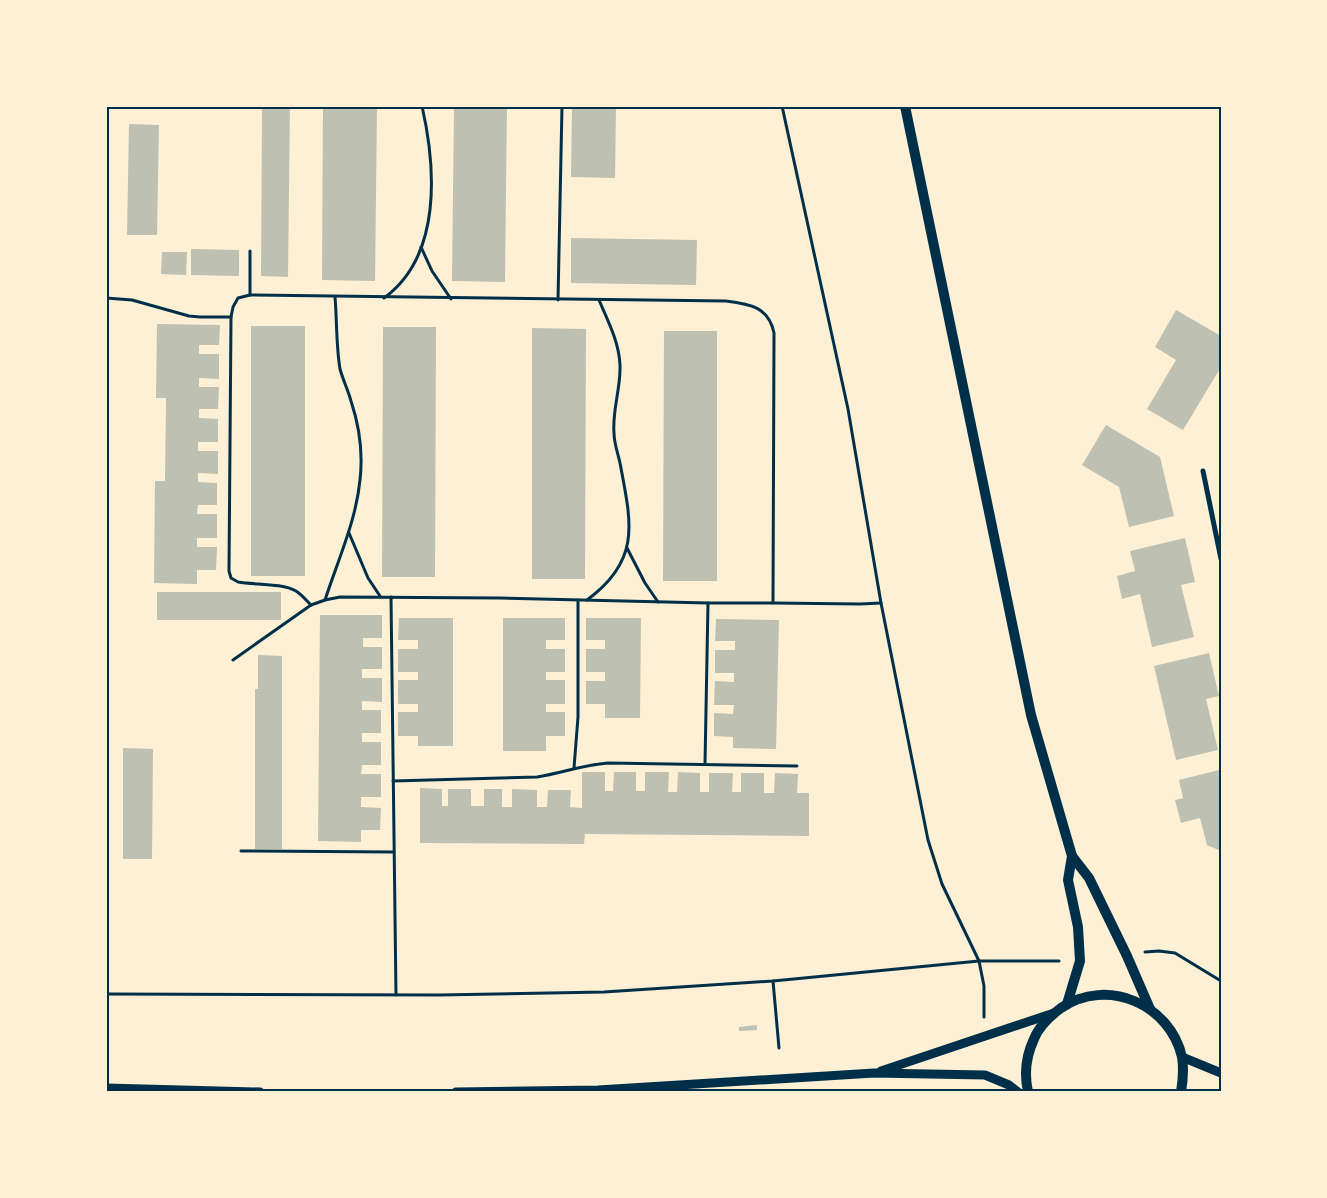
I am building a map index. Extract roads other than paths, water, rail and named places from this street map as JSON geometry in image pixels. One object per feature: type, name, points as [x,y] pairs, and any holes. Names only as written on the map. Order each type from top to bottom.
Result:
[{"type":"main road","points":[[905,106],[1031,715],[1072,856],[1089,878],[1127,956],[1150,1009]]},
{"type":"main road","points":[[1067,1004],[1080,961],[1078,927],[1068,880],[1072,856]]},
{"type":"main road","points":[[1028,1092],[1026,1061],[1036,1034],[1054,1013],[1067,1004],[1103,994],[1128,998],[1150,1009],[1165,1022],[1175,1038],[1182,1057],[1181,1092]]},
{"type":"street","points":[[106,106],[106,129]]},
{"type":"street","points":[[1203,471],[1221,559]]},
{"type":"street","points":[[874,1073],[1054,1013]]},
{"type":"street","points":[[1182,1057],[1221,1073]]},
{"type":"street","points":[[456,1092],[598,1090],[874,1073],[985,1074],[1009,1085],[1018,1092]]},
{"type":"street","points":[[106,1088],[260,1092]]}]
